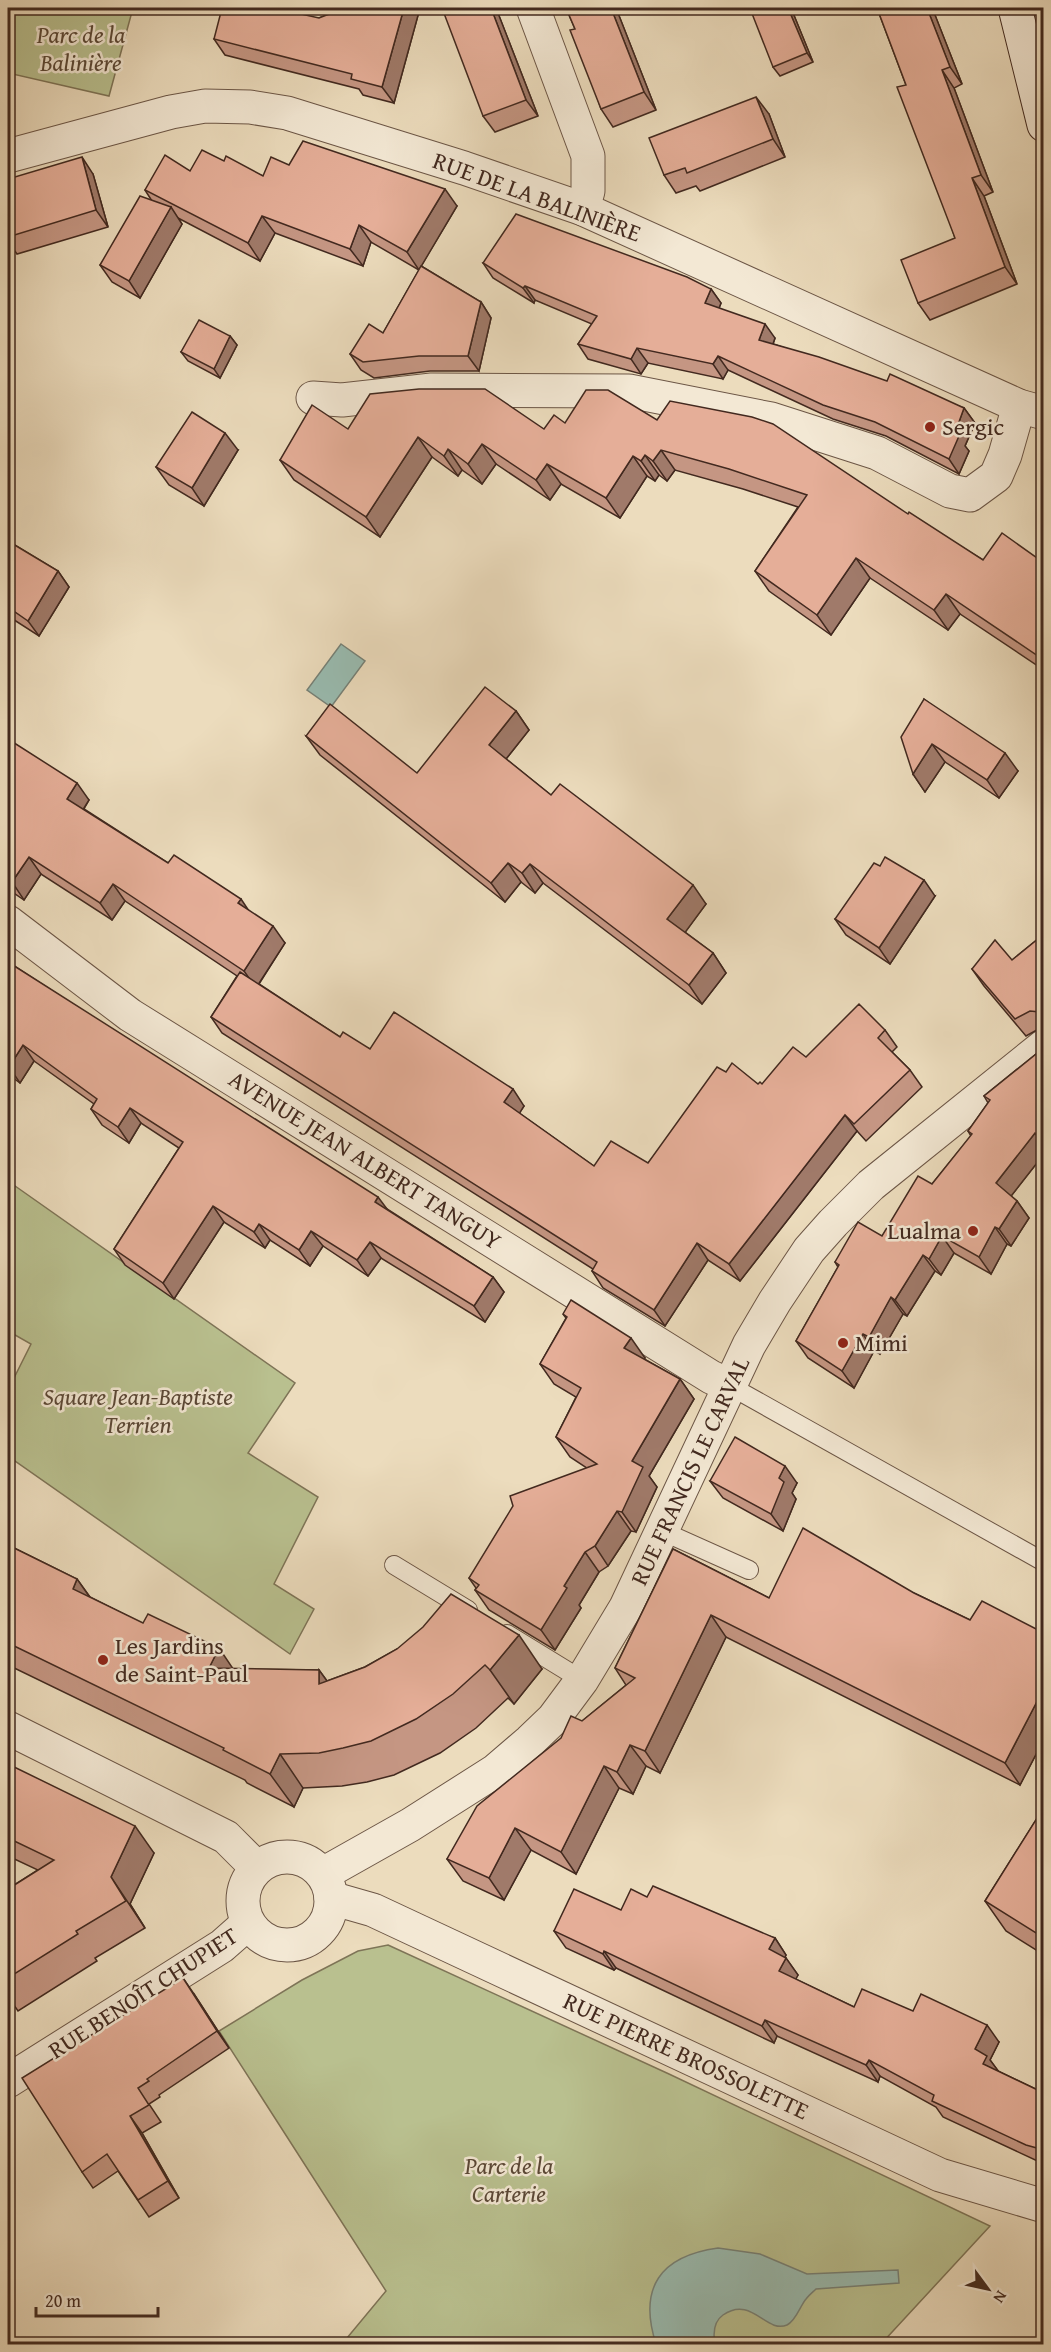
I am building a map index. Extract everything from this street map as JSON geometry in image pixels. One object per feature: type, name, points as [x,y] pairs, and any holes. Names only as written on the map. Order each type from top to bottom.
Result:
[{"type":"street","points":[[533,8],[588,156],[588,191],[583,209]]},
{"type":"street","points":[[1015,8],[1044,125]]},
{"type":"street","name":"RUE DE LA BALINIÈRE","points":[[8,156],[171,112],[205,106],[250,106],[287,113],[453,164],[583,209],[1031,409]]},
{"type":"street","points":[[313,398],[342,400],[432,390],[629,391],[771,418],[877,453],[950,491],[970,495],[996,476],[1031,409]]},
{"type":"street","name":"AVENUE JEAN ALBERT TANGUY","points":[[8,922],[130,1015],[730,1386]]},
{"type":"street","name":"RUE FRANCIS LE CARVAL","points":[[327,1886],[410,1825],[495,1771],[553,1719],[582,1680],[626,1607],[750,1345],[775,1301],[809,1250],[833,1223],[904,1156],[1044,1046]]},
{"type":"street","points":[[8,1728],[226,1837],[257,1868]]},
{"type":"street","points":[[284,1856],[312,1863],[327,1886],[329,1915],[321,1930],[308,1941],[278,1945],[266,1941],[248,1923],[242,1904],[245,1884],[257,1868],[269,1860],[284,1856]]},
{"type":"street","name":"RUE PIERRE BROSSOLETTE","points":[[327,1886],[373,1910],[940,2175],[1044,2206]]},
{"type":"street","name":"RUE BENOÎT CHUPIET","points":[[8,2081],[222,1946],[248,1923]]},
{"type":"lane","points":[[730,1386],[1044,1562]]},
{"type":"lane","points":[[662,1531],[749,1570]]},
{"type":"lane","points":[[394,1565],[582,1680]]},
{"type":"green space","name":"Parc de la Balinière","points":[[8,8],[133,8],[109,96],[8,73]]},
{"type":"green space","name":"Square Jean-Baptiste Terrien","points":[[8,1181],[295,1383],[248,1453],[318,1497],[274,1584],[314,1609],[290,1654],[8,1456],[8,1390],[31,1344],[8,1331]]},
{"type":"green space","name":"Parc de la Carterie","points":[[388,1945],[669,2074],[990,2226],[881,2344],[342,2344],[386,2291],[219,2031],[302,1980],[358,1951]]},
{"type":"water","points":[[341,644],[365,661],[331,707],[307,690]]},
{"type":"water","points":[[718,2248],[760,2254],[807,2274],[898,2270],[899,2283],[816,2289],[787,2325],[772,2324],[742,2309],[733,2310],[717,2321],[714,2332],[715,2344],[656,2344],[651,2324],[650,2306],[652,2291],[658,2278],[681,2258]]},
{"type":"building","points":[[222,8],[274,8],[319,18],[345,8],[404,8],[382,87],[351,79],[352,74],[214,39]]},
{"type":"building","points":[[442,8],[491,8],[526,100],[483,116]]},
{"type":"building","points":[[566,8],[611,8],[644,92],[601,109],[570,30],[575,29]]},
{"type":"building","points":[[759,8],[788,8],[807,53],[773,67],[751,11]]},
{"type":"building","points":[[877,8],[927,8],[950,67],[942,70],[981,175],[972,178],[1005,267],[918,303],[901,260],[955,238],[897,87],[906,85]]},
{"type":"building","points":[[756,97],[773,139],[687,173],[685,168],[664,175],[649,138]]},
{"type":"building","points":[[303,141],[445,189],[407,252],[359,225],[350,249],[262,216],[248,243],[145,190],[165,155],[190,171],[202,150],[224,161],[226,156],[263,176],[271,157],[289,165]]},
{"type":"building","points":[[82,157],[96,210],[8,237],[8,179]]},
{"type":"building","points":[[140,196],[171,207],[129,281],[100,265]]},
{"type":"building","points":[[516,214],[687,277],[711,289],[705,303],[765,324],[759,340],[819,357],[887,381],[890,374],[964,408],[955,433],[959,436],[949,459],[875,422],[823,405],[718,356],[713,364],[637,348],[631,359],[578,344],[597,316],[525,286],[523,288],[483,263]]},
{"type":"building","points":[[421,266],[481,302],[468,356],[419,356],[363,362],[350,354],[369,324],[383,333]]},
{"type":"building","points":[[199,320],[230,336],[214,369],[181,352]]},
{"type":"building","points":[[419,389],[485,389],[544,429],[554,415],[565,423],[586,390],[608,390],[657,420],[670,401],[752,417],[773,424],[908,514],[909,512],[983,560],[1002,533],[1044,563],[1044,660],[946,594],[934,610],[856,558],[817,615],[755,571],[807,495],[729,469],[661,450],[653,461],[645,455],[641,461],[633,456],[606,498],[547,464],[536,480],[482,444],[468,464],[448,449],[444,456],[418,437],[366,517],[280,460],[312,405],[348,429],[370,394]]},
{"type":"building","points":[[192,412],[225,433],[192,488],[156,467]]},
{"type":"building","points":[[8,541],[58,571],[28,621],[8,607]]},
{"type":"building","points":[[485,687],[516,711],[489,745],[551,795],[560,784],[693,885],[667,919],[713,953],[689,985],[530,864],[522,873],[508,863],[491,883],[306,736],[330,704],[417,773]]},
{"type":"building","points":[[924,699],[1005,753],[987,780],[932,744],[913,774],[901,737]]},
{"type":"building","points":[[8,739],[77,783],[67,799],[168,863],[174,855],[241,899],[238,903],[273,926],[244,971],[113,884],[100,903],[29,857],[12,882],[8,880]]},
{"type":"building","points":[[885,857],[924,880],[879,948],[835,919],[874,863],[880,866]]},
{"type":"building","points":[[1044,934],[1044,1015],[1030,1011],[1015,1019],[972,969],[995,940],[1012,960]]},
{"type":"building","points":[[8,962],[378,1197],[375,1202],[493,1277],[474,1306],[370,1242],[357,1260],[311,1231],[299,1250],[259,1224],[254,1232],[213,1206],[163,1283],[114,1249],[183,1142],[130,1108],[118,1127],[91,1109],[97,1099],[23,1045],[8,1066]]},
{"type":"building","points":[[240,972],[340,1037],[343,1032],[370,1049],[394,1012],[513,1089],[504,1102],[594,1166],[611,1141],[648,1163],[717,1067],[726,1072],[732,1063],[758,1084],[760,1082],[762,1084],[793,1047],[806,1057],[859,1004],[885,1030],[878,1038],[910,1070],[854,1124],[845,1115],[729,1264],[697,1243],[654,1310],[592,1271],[597,1262],[211,1017]]},
{"type":"building","points":[[1044,1043],[1044,1139],[1035,1133],[996,1183],[1017,1201],[999,1229],[995,1227],[979,1257],[942,1236],[929,1259],[923,1255],[895,1300],[891,1297],[869,1337],[863,1334],[842,1371],[796,1341],[839,1265],[835,1262],[858,1222],[882,1236],[918,1176],[932,1184],[972,1134],[968,1131],[990,1100],[984,1096],[1041,1050],[1039,1048]]},
{"type":"building","points":[[571,1300],[631,1338],[624,1348],[680,1379],[632,1461],[643,1467],[622,1512],[617,1511],[595,1546],[585,1552],[564,1586],[567,1588],[541,1630],[475,1590],[479,1585],[469,1578],[513,1506],[510,1496],[597,1464],[556,1437],[581,1388],[540,1364],[567,1317],[563,1314]]},
{"type":"building","points":[[735,1437],[785,1466],[779,1478],[784,1482],[771,1514],[710,1481]]},
{"type":"building","points":[[803,1528],[914,1593],[970,1620],[982,1601],[1044,1633],[1044,1654],[1041,1659],[1044,1660],[1044,1688],[1005,1763],[711,1615],[645,1751],[630,1745],[617,1772],[604,1766],[561,1852],[515,1828],[489,1878],[447,1859],[477,1806],[561,1738],[571,1716],[582,1721],[635,1678],[615,1668],[673,1549],[769,1598]]},
{"type":"building","points":[[8,1545],[77,1579],[73,1589],[143,1623],[148,1614],[219,1648],[209,1668],[319,1670],[319,1684],[365,1667],[397,1649],[423,1627],[451,1594],[519,1635],[490,1670],[485,1665],[453,1694],[416,1719],[371,1741],[319,1753],[280,1754],[270,1774],[223,1750],[224,1748],[8,1643]]},
{"type":"building","points":[[8,1764],[135,1826],[111,1877],[126,1901],[76,1931],[78,1934],[8,1978],[8,1889],[54,1860],[8,1838]]},
{"type":"building","points":[[1044,1807],[1044,1938],[985,1901]]},
{"type":"building","points":[[653,1886],[775,1938],[769,1949],[786,1958],[779,1971],[854,2007],[862,1989],[913,2011],[921,1994],[987,2025],[975,2049],[987,2056],[983,2064],[1044,2093],[1044,2150],[1026,2145],[932,2101],[934,2095],[869,2060],[866,2065],[765,2020],[762,2026],[604,1951],[603,1954],[554,1931],[574,1889],[621,1910],[631,1889],[647,1897]]},
{"type":"building","points":[[183,1978],[217,2031],[147,2079],[149,2081],[138,2088],[149,2105],[130,2116],[168,2181],[138,2200],[107,2154],[82,2172],[22,2078]]},
{"type":"place","name":"Sergic","points":[[930,427]]},
{"type":"place","name":"Lualma","points":[[973,1231]]},
{"type":"place","name":"Mimi","points":[[843,1343]]},
{"type":"place","name":"Les Jardins de Saint-Paul","points":[[103,1660]]}]
